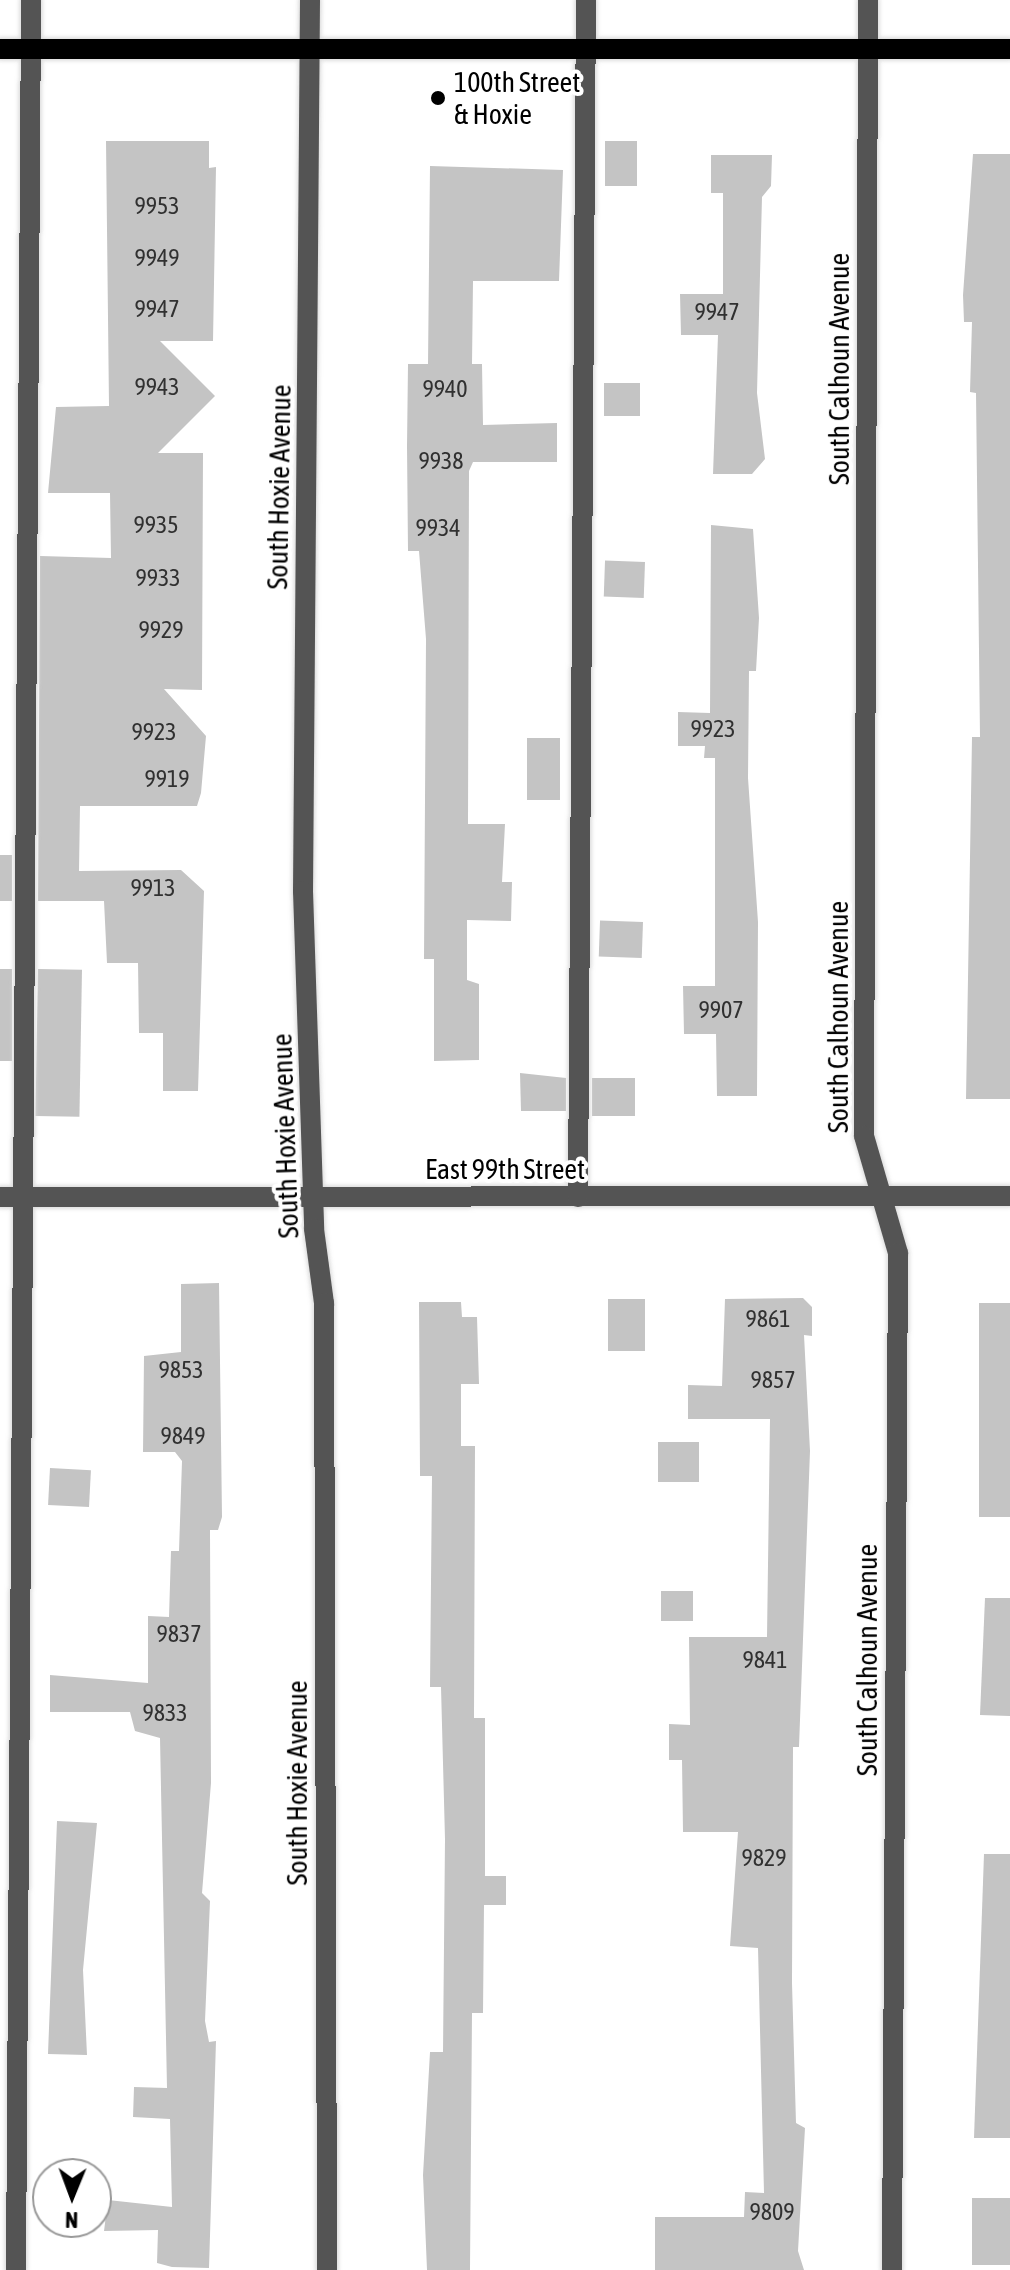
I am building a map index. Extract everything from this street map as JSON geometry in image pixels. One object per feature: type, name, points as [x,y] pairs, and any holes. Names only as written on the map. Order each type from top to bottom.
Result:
[{"type":"main road","points":[[0,49],[1010,49]]},
{"type":"street","points":[[16,2270],[31,0]]},
{"type":"street","name":"South Hoxie Avenue","points":[[310,0],[303,891],[314,1197],[324,1303],[327,2270]]},
{"type":"street","points":[[578,1197],[586,0]]},
{"type":"street","name":"South Calhoun Avenue","points":[[868,0],[864,1136],[898,1253],[892,2270]]},
{"type":"street","name":"East 99th Street","points":[[0,1197],[1010,1196]]},
{"type":"building","points":[[106,141],[209,141],[209,168],[216,167],[213,341],[160,341],[215,396],[158,453],[203,453],[202,690],[164,689],[206,736],[201,793],[197,806],[80,806],[79,871],[181,870],[204,891],[198,1091],[163,1091],[163,1033],[139,1033],[138,963],[107,963],[104,901],[38,901],[40,556],[111,558],[110,493],[48,493],[56,407],[109,406]]},
{"type":"building","points":[[605,141],[637,141],[637,186],[605,186]]},
{"type":"building","points":[[973,154],[1010,154],[1010,1099],[966,1099],[972,737],[980,737],[976,393],[970,392],[972,322],[964,322],[963,295]]},
{"type":"building","points":[[711,155],[772,155],[771,186],[762,197],[757,393],[765,459],[752,474],[713,474],[718,335],[681,335],[680,294],[723,294],[723,193],[711,193]]},
{"type":"building","points":[[430,166],[563,170],[559,281],[473,281],[472,364],[482,364],[483,425],[557,423],[557,462],[473,462],[469,471],[468,824],[505,824],[502,882],[512,882],[511,921],[467,920],[467,980],[479,984],[479,1060],[434,1061],[434,959],[424,959],[426,639],[419,551],[408,551],[407,446],[408,364],[428,364]]},
{"type":"building","points":[[604,383],[640,383],[640,416],[604,416]]},
{"type":"building","points":[[711,525],[753,529],[759,618],[756,671],[749,671],[748,778],[758,922],[757,1096],[717,1096],[716,1034],[684,1034],[683,986],[715,986],[715,758],[704,758],[705,746],[678,746],[678,712],[710,713]]},
{"type":"building","points":[[605,561],[645,562],[644,598],[604,597]]},
{"type":"building","points":[[527,738],[560,738],[560,800],[527,800]]},
{"type":"building","points":[[0,855],[12,855],[12,901],[0,901]]},
{"type":"building","points":[[600,920],[643,922],[642,958],[599,956]]},
{"type":"building","points":[[0,969],[12,969],[12,1061],[0,1061]]},
{"type":"building","points":[[38,969],[82,970],[79,1117],[35,1116]]},
{"type":"building","points":[[520,1073],[566,1078],[566,1111],[521,1111]]},
{"type":"building","points":[[592,1078],[635,1078],[635,1116],[592,1116]]},
{"type":"building","points":[[219,1283],[222,1517],[218,1530],[210,1530],[211,1783],[202,1893],[210,1901],[205,2021],[209,2042],[216,2041],[209,2268],[172,2267],[157,2263],[158,2230],[112,2231],[112,2200],[172,2207],[170,2119],[133,2117],[134,2087],[167,2088],[160,1738],[135,1731],[130,1712],[50,1712],[50,1675],[148,1683],[148,1616],[169,1617],[171,1551],[179,1551],[182,1461],[175,1452],[143,1452],[144,1356],[181,1352],[181,1284]]},
{"type":"building","points":[[803,1298],[812,1307],[812,1336],[804,1335],[810,1451],[799,1747],[793,1747],[792,1983],[796,2123],[805,2128],[798,2251],[804,2270],[655,2270],[655,2217],[744,2217],[745,2192],[764,2193],[758,1948],[730,1946],[738,1832],[683,1832],[682,1760],[669,1760],[669,1724],[690,1725],[689,1637],[767,1637],[770,1419],[688,1419],[688,1385],[722,1386],[725,1299]]},
{"type":"building","points":[[608,1299],[645,1299],[645,1351],[608,1351]]},
{"type":"building","points":[[419,1302],[461,1302],[462,1317],[477,1317],[479,1384],[461,1384],[461,1446],[475,1446],[474,1718],[485,1718],[485,1876],[506,1876],[506,1905],[484,1905],[483,2013],[472,2013],[470,2270],[427,2270],[423,2175],[430,2052],[443,2052],[445,1839],[441,1687],[430,1687],[432,1476],[420,1476]]},
{"type":"building","points":[[979,1303],[1010,1303],[1010,1517],[979,1517]]},
{"type":"building","points":[[658,1442],[699,1442],[699,1482],[658,1482]]},
{"type":"building","points":[[50,1468],[91,1470],[89,1507],[48,1505]]},
{"type":"building","points":[[661,1591],[693,1591],[693,1621],[661,1621]]},
{"type":"building","points":[[985,1598],[1010,1598],[1010,1716],[980,1715]]},
{"type":"building","points":[[57,1821],[97,1823],[83,1970],[87,2055],[48,2054]]},
{"type":"building","points":[[984,1854],[1010,1854],[1010,2138],[974,2138]]},
{"type":"building","points":[[972,2198],[1010,2198],[1010,2265],[972,2265]]},
{"type":"place","name":"100th Street & Hoxie","points":[[438,98]]}]
